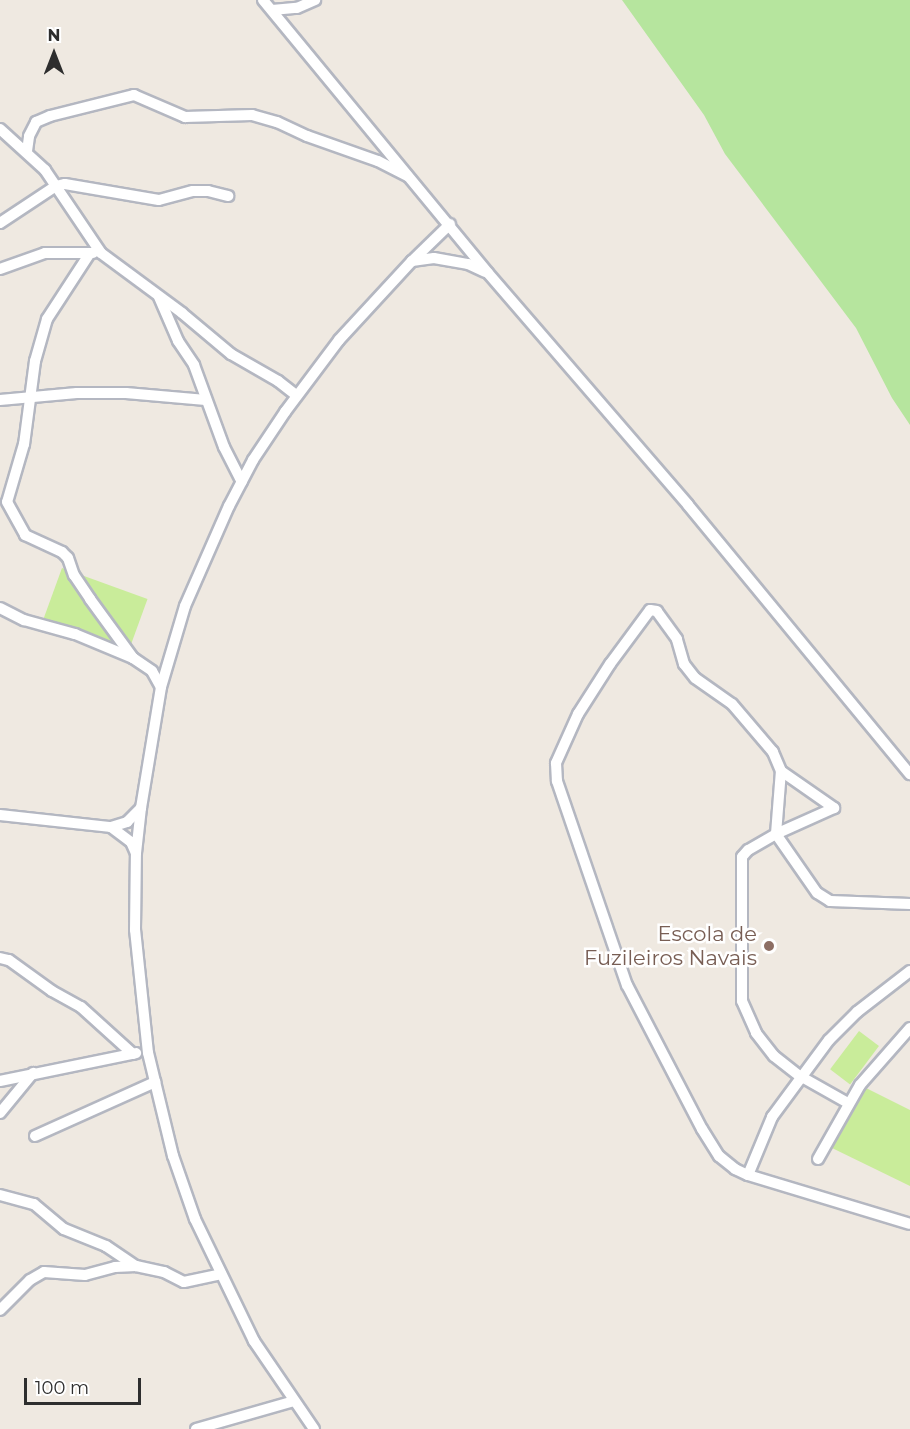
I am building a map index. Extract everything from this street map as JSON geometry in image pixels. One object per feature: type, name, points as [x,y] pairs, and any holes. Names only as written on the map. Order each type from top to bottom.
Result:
[{"type":"street","points":[[263,0],[450,224],[488,273],[688,505],[910,774]]},
{"type":"street","points":[[272,10],[315,0]]},
{"type":"street","points":[[288,5],[289,31]]},
{"type":"street","points":[[27,151],[29,136],[36,122],[50,116],[134,95],[185,117],[232,114],[252,115],[269,120],[378,161],[412,179]]},
{"type":"street","points":[[0,129],[27,151],[56,186],[95,253],[159,296],[231,354],[278,381],[297,396]]},
{"type":"street","points":[[0,224],[56,186],[78,185],[159,200],[192,191],[208,191],[228,196]]},
{"type":"street","points":[[314,1429],[254,1341],[187,1198],[173,1156],[148,1053],[135,930],[136,853],[141,808],[161,687],[185,606],[242,482],[297,396],[339,340],[412,261],[450,224]]},
{"type":"street","points":[[0,269],[45,253],[95,253]]},
{"type":"street","points":[[95,253],[47,319],[35,361],[24,444],[13,473],[8,507],[25,535],[62,552],[68,558],[85,591],[133,658]]},
{"type":"street","points":[[412,261],[434,258],[452,260],[488,273]]},
{"type":"street","points":[[159,296],[178,341],[194,365],[224,447],[242,482]]},
{"type":"street","points":[[0,400],[31,395],[126,393],[206,400]]},
{"type":"street","points":[[0,608],[24,620],[75,634],[147,666],[159,667],[169,662]]},
{"type":"street","points":[[848,1103],[800,1077],[774,1056],[756,1034],[742,1001],[740,865],[748,850],[776,834],[834,808],[781,771],[764,739],[732,704],[695,678],[684,663],[677,639],[655,609],[650,610],[590,694],[578,714],[556,763],[557,781],[627,985],[719,1156],[735,1169],[748,1174],[910,1224]]},
{"type":"street","points":[[147,666],[161,687]]},
{"type":"street","points":[[781,771],[776,834],[812,887],[824,898],[910,904]]},
{"type":"street","points":[[0,815],[111,827],[127,822],[141,808]]},
{"type":"street","points":[[111,827],[131,842],[136,853]]},
{"type":"street","points":[[0,958],[9,960],[52,991],[81,1007],[133,1054]]},
{"type":"street","points":[[748,1174],[772,1117],[829,1040],[857,1012],[910,971]]},
{"type":"street","points":[[819,1160],[848,1103],[860,1085],[910,1028]]},
{"type":"street","points":[[0,1081],[133,1054],[148,1053]]},
{"type":"street","points":[[0,1113],[33,1073]]},
{"type":"street","points":[[34,1136],[154,1082]]},
{"type":"street","points":[[0,1195],[34,1204],[64,1228],[106,1246],[136,1266]]},
{"type":"street","points":[[0,1310],[30,1280],[44,1272],[85,1275],[136,1266],[164,1272],[184,1282],[221,1274]]},
{"type":"street","points":[[196,1429],[294,1401]]},
{"type":"green space","points":[[622,0],[910,0],[910,425],[892,398],[856,328],[725,154],[704,115]]},
{"type":"green space","points":[[62,568],[148,599],[127,655],[42,623]]},
{"type":"green space","points":[[859,1031],[879,1046],[850,1084],[830,1069]]},
{"type":"green space","points":[[862,1086],[910,1110],[910,1186],[832,1148]]},
{"type":"place","name":"Escola de Fuzileiros Navais","points":[[769,946]]}]
